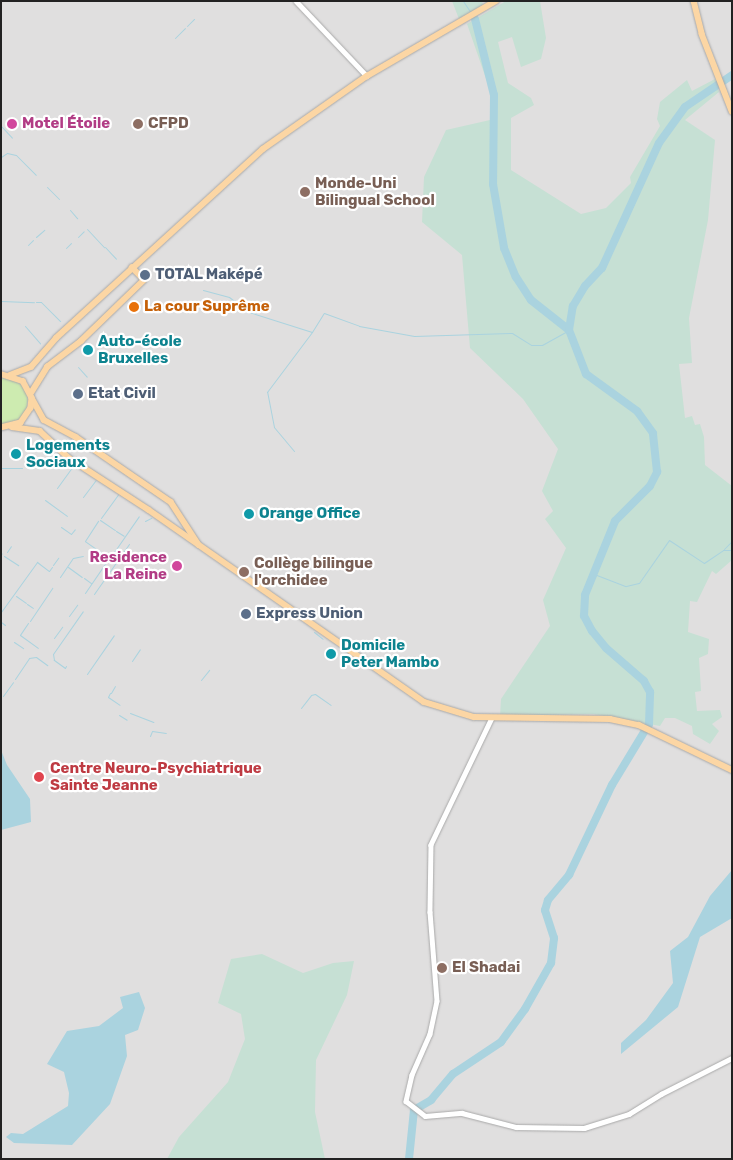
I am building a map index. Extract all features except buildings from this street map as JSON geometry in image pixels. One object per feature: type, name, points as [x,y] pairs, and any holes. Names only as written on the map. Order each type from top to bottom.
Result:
[{"type":"main road","points":[[2,374],[10,374],[31,367],[56,338],[263,149],[367,76],[496,1]]},
{"type":"main road","points":[[694,1],[697,20],[732,111]]},
{"type":"main road","points":[[12,427],[27,416],[31,396],[47,368],[81,341],[144,280],[132,268]]},
{"type":"main road","points":[[10,374],[23,381],[44,420],[76,437],[171,502],[200,547]]},
{"type":"main road","points":[[1,428],[12,427],[40,431],[69,458],[420,700],[453,713],[492,718],[610,719],[638,725],[732,770]]},
{"type":"street","points":[[296,1],[367,76]]},
{"type":"street","points":[[492,718],[431,845],[430,912],[437,1001],[430,1034],[412,1075],[406,1100],[426,1116],[462,1113],[516,1127],[584,1128],[629,1114],[669,1089],[732,1058]]},
{"type":"shaded area","points":[[1,1],[732,1],[732,1159],[1,1159]]},
{"type":"green space","points":[[452,1],[482,1],[483,5],[459,19]]},
{"type":"green space","points":[[506,1],[540,1],[546,38],[541,59],[521,67],[512,37],[498,42],[508,83],[531,98],[534,105],[511,118],[511,170],[581,214],[606,208],[631,183],[630,177],[660,126],[657,119],[660,102],[687,80],[692,91],[715,79],[719,92],[685,120],[715,140],[708,220],[689,318],[692,363],[679,364],[685,418],[692,416],[695,425],[700,424],[704,437],[705,465],[732,486],[732,560],[716,574],[712,571],[697,602],[690,601],[688,632],[709,639],[708,654],[699,658],[701,691],[695,692],[697,711],[720,710],[722,717],[712,724],[719,731],[710,744],[693,734],[692,726],[675,718],[665,718],[660,726],[593,714],[500,716],[501,699],[550,626],[543,600],[566,548],[545,519],[553,511],[542,491],[558,449],[523,399],[470,348],[462,255],[422,222],[424,177],[446,130],[490,120],[490,90],[467,24]]},
{"type":"green space","points":[[1,378],[17,381],[25,389],[28,400],[26,411],[18,420],[8,424],[1,424]]},
{"type":"green space","points":[[262,954],[303,973],[333,963],[354,961],[347,995],[316,1060],[315,1112],[325,1159],[167,1159],[179,1137],[228,1082],[245,1039],[241,1014],[218,1003],[231,959]]},
{"type":"water","points":[[1,750],[7,765],[30,799],[31,822],[1,830]]},
{"type":"water","points":[[732,870],[732,918],[700,937],[678,1007],[621,1054],[621,1043],[646,1020],[673,983],[670,951],[688,937],[710,896]]},
{"type":"water","points":[[139,992],[145,1008],[138,1030],[125,1035],[127,1056],[110,1104],[72,1145],[14,1143],[6,1137],[11,1133],[23,1134],[68,1106],[69,1093],[64,1072],[47,1064],[67,1031],[99,1026],[123,1008],[120,997]]},
{"type":"waterway","points":[[463,1],[471,13]]},
{"type":"waterway","points":[[187,26],[194,19]]},
{"type":"waterway","points":[[475,19],[494,95],[493,184],[504,248],[516,277],[531,300],[569,330]]},
{"type":"waterway","points":[[175,38],[185,28]]},
{"type":"waterway","points":[[409,1159],[414,1110],[431,1100],[453,1074],[501,1042],[525,1009],[551,963],[554,938],[545,910],[548,900],[569,875],[612,785],[649,724],[650,692],[644,681],[606,648],[592,631],[584,616],[585,595],[615,521],[650,486],[657,472],[653,433],[637,411],[586,374],[569,330],[573,306],[585,286],[602,268],[659,143],[685,107],[732,75]]},
{"type":"waterway","points":[[1,126],[12,138]]},
{"type":"waterway","points":[[1,157],[7,153],[16,155],[36,175]]},
{"type":"waterway","points":[[47,187],[59,199]]},
{"type":"waterway","points":[[70,210],[77,218]]},
{"type":"waterway","points":[[87,229],[104,247]]},
{"type":"waterway","points":[[36,237],[44,230]]},
{"type":"waterway","points":[[78,237],[84,231]]},
{"type":"waterway","points":[[28,245],[33,240]]},
{"type":"waterway","points":[[66,248],[71,243]]},
{"type":"waterway","points":[[105,247],[116,259]]},
{"type":"waterway","points":[[203,290],[229,297],[249,312],[312,332],[324,313],[359,326],[414,336],[512,333],[531,345],[542,345],[569,330]]},
{"type":"waterway","points":[[1,301],[34,302]]},
{"type":"waterway","points":[[36,302],[41,302],[60,321]]},
{"type":"waterway","points":[[25,326],[40,343]]},
{"type":"waterway","points":[[294,451],[274,427],[267,392],[312,332]]},
{"type":"waterway","points":[[78,367],[87,377]]},
{"type":"waterway","points":[[57,488],[74,465]]},
{"type":"waterway","points":[[1,468],[22,468]]},
{"type":"waterway","points":[[83,497],[96,480]]},
{"type":"waterway","points":[[101,518],[118,495]]},
{"type":"waterway","points":[[45,500],[67,516]]},
{"type":"waterway","points":[[112,555],[139,516]]},
{"type":"waterway","points":[[145,521],[151,518]]},
{"type":"waterway","points":[[100,520],[115,530]]},
{"type":"waterway","points":[[85,593],[109,558],[85,541],[98,521]]},
{"type":"waterway","points":[[61,527],[71,534],[75,529]]},
{"type":"waterway","points":[[116,531],[124,536]]},
{"type":"waterway","points":[[594,574],[626,586],[639,583],[669,540],[704,563],[723,550],[732,550]]},
{"type":"waterway","points":[[724,549],[732,541]]},
{"type":"waterway","points":[[94,594],[129,544]]},
{"type":"waterway","points":[[7,552],[11,546]]},
{"type":"waterway","points":[[4,556],[18,565]]},
{"type":"waterway","points":[[60,577],[73,558],[83,556]]},
{"type":"waterway","points":[[53,565],[58,558]]},
{"type":"waterway","points":[[1,612],[37,562],[49,571],[52,567]]},
{"type":"waterway","points":[[68,567],[82,577]]},
{"type":"waterway","points":[[84,578],[91,583]]},
{"type":"waterway","points":[[30,621],[52,588]]},
{"type":"waterway","points":[[16,596],[26,603]]},
{"type":"waterway","points":[[27,604],[33,608]]},
{"type":"waterway","points":[[69,616],[77,605]]},
{"type":"waterway","points":[[66,666],[65,668],[54,660],[53,654],[83,611]]},
{"type":"waterway","points":[[1,622],[5,625]]},
{"type":"waterway","points":[[28,623],[20,635],[38,648]]},
{"type":"waterway","points":[[54,638],[62,627]]},
{"type":"waterway","points":[[314,632],[323,639]]},
{"type":"waterway","points":[[87,674],[114,635]]},
{"type":"waterway","points":[[14,642],[23,648]]},
{"type":"waterway","points":[[132,661],[140,649]]},
{"type":"waterway","points":[[15,679],[29,658],[36,657],[47,665]]},
{"type":"waterway","points":[[201,680],[209,670]]},
{"type":"waterway","points":[[3,696],[13,682]]},
{"type":"waterway","points":[[111,693],[115,686]]},
{"type":"waterway","points":[[110,693],[108,697],[120,705]]},
{"type":"waterway","points":[[301,708],[311,695],[315,694],[331,705]]},
{"type":"waterway","points":[[130,713],[153,722]]},
{"type":"waterway","points":[[119,715],[127,720]]},
{"type":"waterway","points":[[150,736],[152,731],[166,733]]},
{"type":"place","name":"Motel Étoile","points":[[12,124]]},
{"type":"place","name":"CFPD","points":[[138,124]]},
{"type":"place","name":"Monde-Uni Bilingual School","points":[[305,192]]},
{"type":"place","name":"TOTAL Maképé","points":[[145,275]]},
{"type":"place","name":"La cour Suprême","points":[[134,307]]},
{"type":"place","name":"Auto-école Bruxelles","points":[[88,350]]},
{"type":"place","name":"Etat Civil","points":[[78,394]]},
{"type":"place","name":"Logements Sociaux","points":[[16,454]]},
{"type":"place","name":"Orange Office","points":[[249,514]]},
{"type":"place","name":"Residence La Reine","points":[[177,566]]},
{"type":"place","name":"Collège bilingue l'orchidee","points":[[244,572]]},
{"type":"place","name":"Express Union","points":[[246,614]]},
{"type":"place","name":"Domicile Peter Mambo","points":[[331,654]]},
{"type":"place","name":"Centre Neuro-Psychiatrique Sainte Jeanne","points":[[39,777]]},
{"type":"place","name":"El Shadai","points":[[442,968]]}]
